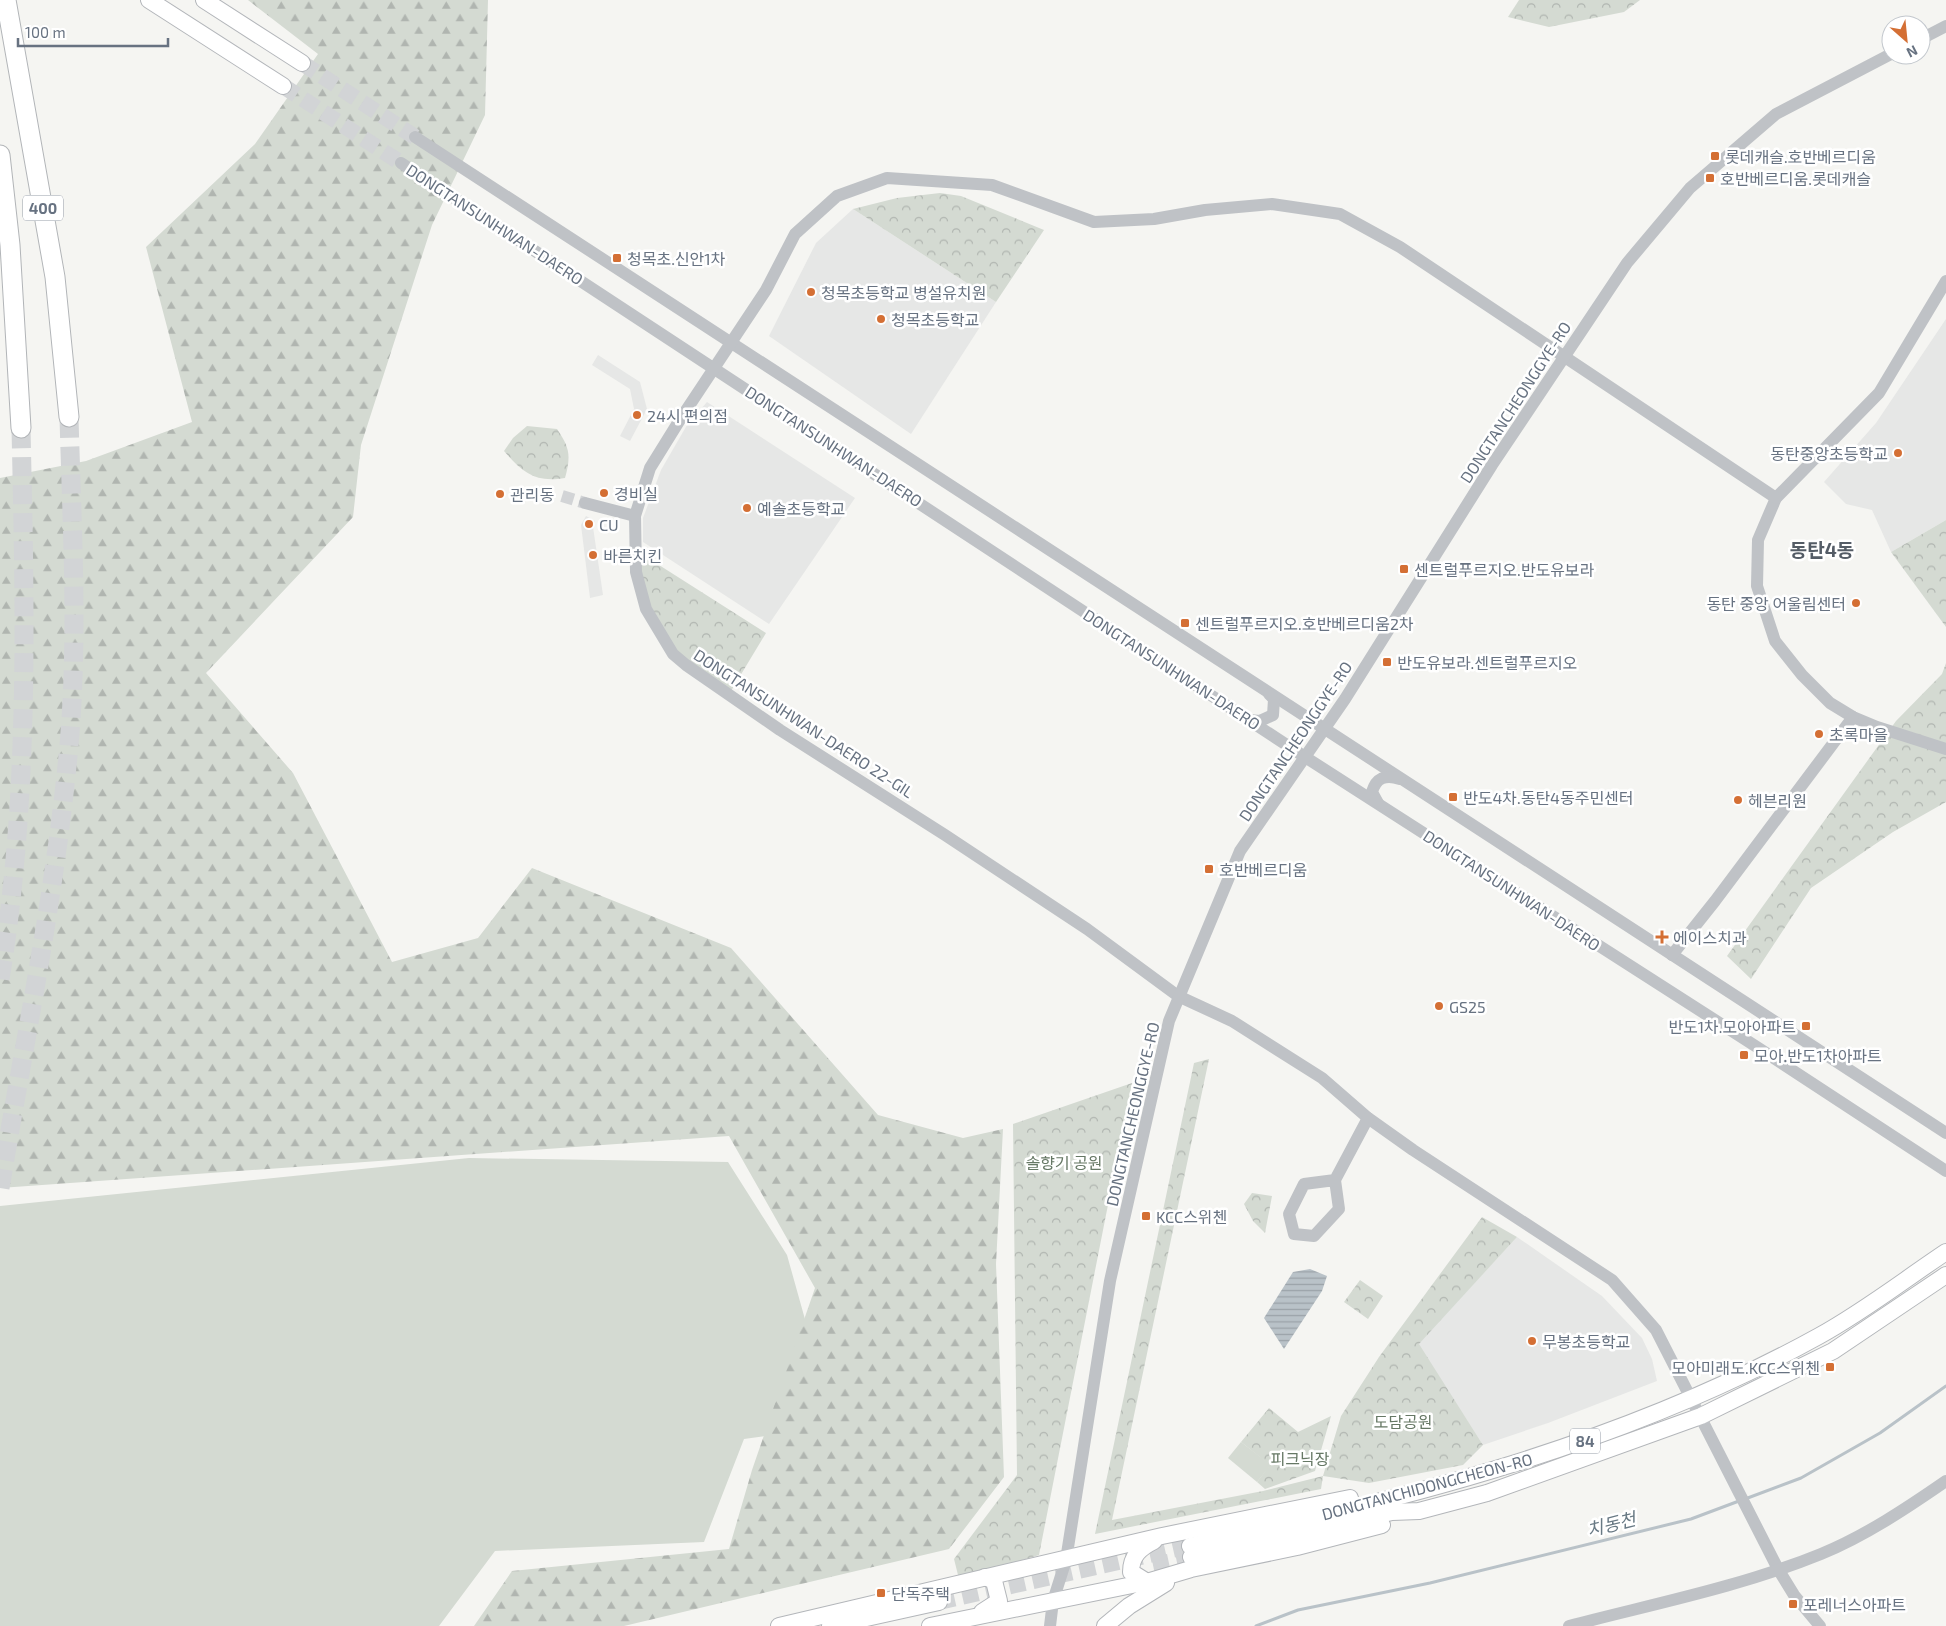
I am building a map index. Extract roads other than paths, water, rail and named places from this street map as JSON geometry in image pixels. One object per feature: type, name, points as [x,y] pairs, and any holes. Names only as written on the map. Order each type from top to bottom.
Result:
[{"type":"highway","name":"400","points":[[6,0],[55,277],[69,417]]},
{"type":"highway","name":"400","points":[[0,155],[10,245],[21,428]]},
{"type":"main road","points":[[149,0],[283,86]]},
{"type":"main road","points":[[204,0],[302,63]]},
{"type":"main road","name":"DONGTANCHIDONGCHEON-RO","points":[[1191,1557],[1414,1491],[1508,1466],[1598,1437],[1692,1399],[1821,1336],[1946,1252]]},
{"type":"main road","name":"DONGTANCHIDONGCHEON-RO","points":[[1191,1557],[1306,1545],[1377,1526],[1419,1510],[1487,1493],[1701,1416],[1833,1351],[1946,1275]]},
{"type":"main road","points":[[779,1626],[1162,1536],[1321,1502],[1394,1491],[1414,1491]]},
{"type":"main road","points":[[1147,1582],[1131,1572],[1131,1562],[1143,1546],[1162,1536]]},
{"type":"main road","points":[[930,1626],[1147,1582],[1191,1557]]},
{"type":"main road","points":[[1105,1626],[1191,1557]]},
{"type":"main road","points":[[976,1616],[999,1601],[994,1582],[985,1577]]},
{"type":"main road","points":[[830,1626],[940,1607],[881,1626]]},
{"type":"street","points":[[1931,34],[1946,26]]},
{"type":"street","name":"DONGTANCHEONGGYE-RO","points":[[1050,1626],[1053,1601],[1066,1560],[1110,1281],[1169,1021],[1240,851],[1325,729],[1564,356],[1627,263],[1690,188],[1776,114],[1881,59]]},
{"type":"street","name":"DONGTANSUNHWAN-DAERO","points":[[415,137],[1946,1133]]},
{"type":"street","name":"DONGTANSUNHWAN-DAERO","points":[[401,162],[1305,757],[1943,1166]]},
{"type":"street","name":"DONGTANSUNHWAN-DAERO 22-GIL","points":[[1776,498],[1400,248],[1340,214],[1272,204],[1205,210],[1154,219],[1094,222],[992,185],[887,178],[837,196],[795,234],[766,290],[650,468],[635,516],[636,572],[646,609],[673,654],[780,730],[945,835],[1079,924],[1178,996],[1232,1021],[1314,1073],[1368,1118],[1413,1150],[1612,1280],[1656,1330],[1715,1442],[1778,1569],[1794,1595],[1820,1626]]},
{"type":"street","points":[[1946,282],[1879,393],[1776,498],[1758,540],[1757,586],[1764,614],[1775,642],[1802,675],[1830,704],[1853,717],[1923,743],[1946,749]]},
{"type":"street","points":[[585,503],[635,516]]},
{"type":"street","points":[[1249,720],[1260,721],[1273,715],[1274,699],[1266,691]]},
{"type":"street","points":[[1672,954],[1715,901],[1853,717]]},
{"type":"street","points":[[1381,806],[1372,792],[1374,784],[1382,777],[1392,776],[1402,779]]},
{"type":"street","points":[[1335,1180],[1304,1184],[1289,1214],[1294,1234],[1314,1236],[1339,1209],[1335,1180],[1368,1118]]},
{"type":"street","points":[[1569,1626],[1752,1578],[1778,1569],[1849,1541],[1946,1482]]},
{"type":"waterway","name":"치동천","points":[[1745,1499],[1801,1478],[1880,1433],[1946,1386]]},
{"type":"waterway","name":"치동천","points":[[1256,1626],[1298,1610],[1430,1583],[1691,1519],[1739,1501]]},
{"type":"tunnel","points":[[302,63],[415,137]]},
{"type":"tunnel","points":[[283,86],[401,163]]},
{"type":"tunnel","points":[[0,1188],[47,918],[68,756],[74,629],[69,417]]},
{"type":"tunnel","points":[[0,979],[10,911],[21,773],[24,635],[21,428]]},
{"type":"tunnel","points":[[562,496],[585,503]]},
{"type":"tunnel","points":[[939,1602],[1190,1546]]},
{"type":"tunnel","points":[[1153,1565],[1191,1557]]},
{"type":"place","name":"롯데캐슬.호반베르디움","points":[[1715,156]]},
{"type":"place","name":"호반베르디움.롯데캐슬","points":[[1710,178]]},
{"type":"place","name":"청목초.신안1차","points":[[617,258]]},
{"type":"place","name":"청목초등학교 병설유치원","points":[[811,292]]},
{"type":"place","name":"청목초등학교","points":[[881,319]]},
{"type":"place","name":"24시 편의점","points":[[637,415]]},
{"type":"place","name":"동탄중앙초등학교","points":[[1898,453]]},
{"type":"place","name":"경비실","points":[[604,493]]},
{"type":"place","name":"관리동","points":[[500,494]]},
{"type":"place","name":"예솔초등학교","points":[[747,508]]},
{"type":"place","name":"CU","points":[[589,524]]},
{"type":"place","name":"바른치킨","points":[[593,555]]},
{"type":"place","name":"센트럴푸르지오.반도유보라","points":[[1404,569]]},
{"type":"place","name":"동탄 중앙 어울림센터","points":[[1856,603]]},
{"type":"place","name":"센트럴푸르지오.호반베르디움2차","points":[[1185,623]]},
{"type":"place","name":"반도유보라.센트럴푸르지오","points":[[1387,662]]},
{"type":"place","name":"초록마을","points":[[1819,734]]},
{"type":"place","name":"반도4차.동탄4동주민센터","points":[[1453,797]]},
{"type":"place","name":"헤븐리원","points":[[1738,800]]},
{"type":"place","name":"호반베르디움","points":[[1209,869]]},
{"type":"place","name":"에이스치과","points":[[1662,937]]},
{"type":"place","name":"GS25","points":[[1439,1006]]},
{"type":"place","name":"반도1차.모아아파트","points":[[1806,1026]]},
{"type":"place","name":"모아.반도1차아파트","points":[[1744,1055]]},
{"type":"place","name":"KCC스위첸","points":[[1146,1216]]},
{"type":"place","name":"무봉초등학교","points":[[1532,1341]]},
{"type":"place","name":"모아미래도.KCC스위첸","points":[[1830,1367]]},
{"type":"place","name":"단독주택","points":[[881,1593]]},
{"type":"place","name":"포레너스아파트","points":[[1793,1604]]},
{"type":"district","name":"동탄4동","points":[[1822,549]]},
{"type":"park label","name":"솔향기 공원","points":[[1064,1162]]},
{"type":"park label","name":"도담공원","points":[[1403,1421]]},
{"type":"park label","name":"피크닉장","points":[[1300,1458]]}]
